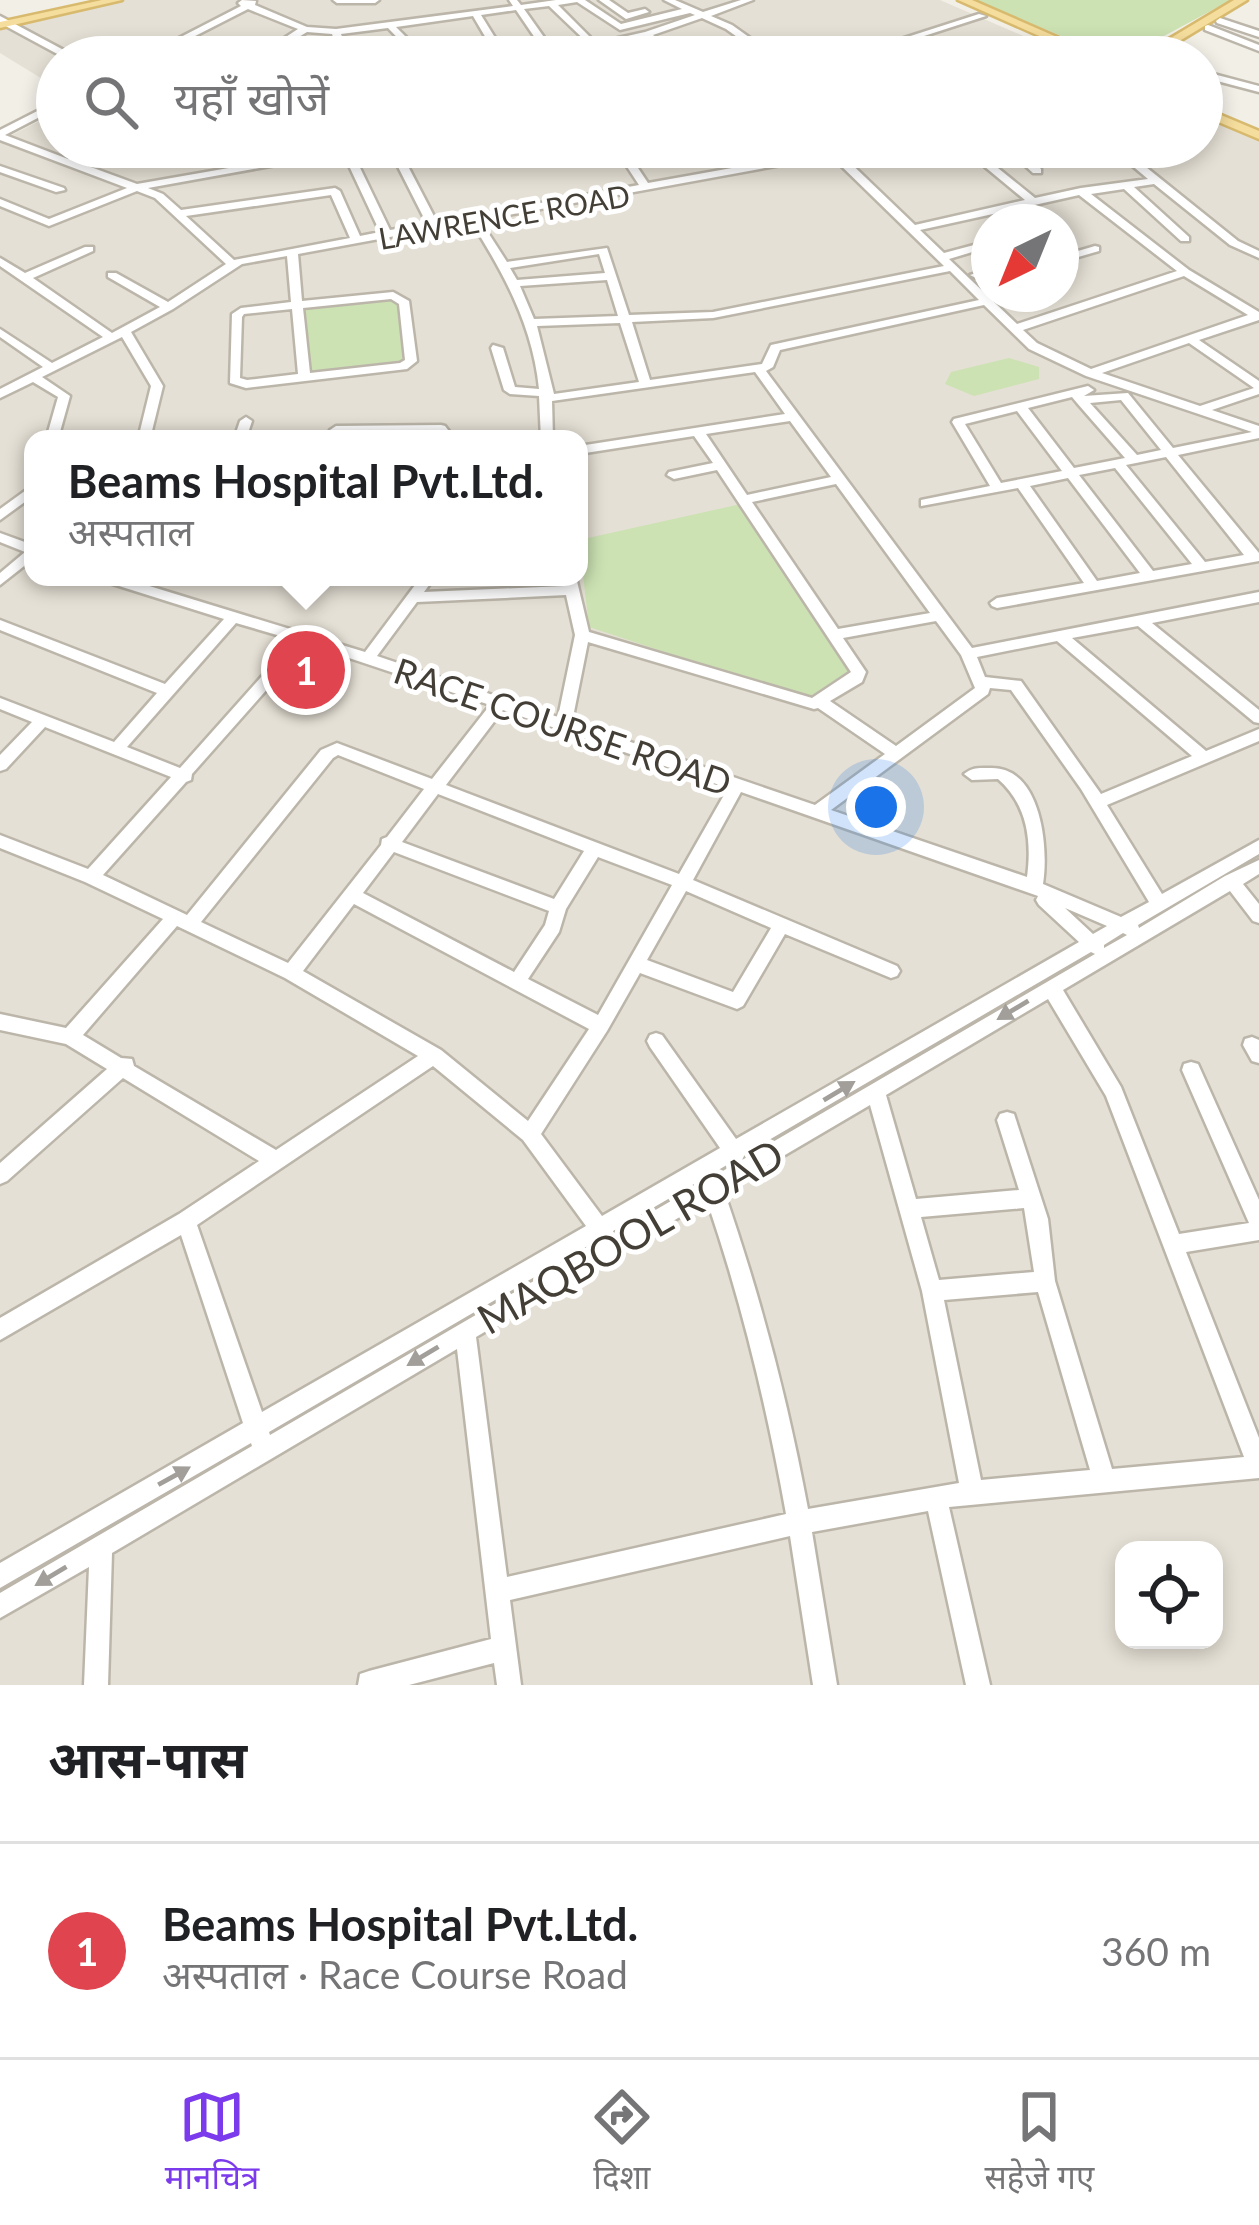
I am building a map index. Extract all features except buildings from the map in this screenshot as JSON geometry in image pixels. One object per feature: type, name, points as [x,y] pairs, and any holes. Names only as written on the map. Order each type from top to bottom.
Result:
[{"type":"main road","points":[[2,22],[98,0]]},
{"type":"main road","points":[[2,22],[117,0]]},
{"type":"main road","points":[[946,0],[1028,36]]},
{"type":"main road","points":[[963,0],[1048,36]]},
{"type":"main road","points":[[1180,36],[1242,0]]},
{"type":"main road","points":[[1195,36],[1253,0]]},
{"type":"main road","points":[[1223,116],[1259,131]]},
{"type":"street","points":[[183,36],[259,0]]},
{"type":"street","points":[[337,0],[373,0],[370,29]]},
{"type":"street","points":[[247,3],[305,29],[336,32],[476,14],[515,4],[577,0],[620,27],[690,10]]},
{"type":"street","points":[[603,0],[626,16],[671,2],[738,36]]},
{"type":"street","points":[[638,36],[749,0]]},
{"type":"street","points":[[551,3],[584,36]]},
{"type":"street","points":[[515,4],[538,36]]},
{"type":"street","points":[[476,14],[489,36]]},
{"type":"street","points":[[920,36],[982,16]]},
{"type":"street","points":[[2,22],[36,40]]},
{"type":"street","points":[[1214,25],[1259,34]]},
{"type":"street","points":[[1214,25],[1259,48]]},
{"type":"street","points":[[391,26],[401,36]]},
{"type":"street","points":[[294,36],[305,29]]},
{"type":"street","points":[[336,32],[337,36]]},
{"type":"street","points":[[1223,79],[1259,88]]},
{"type":"street","points":[[0,133],[36,113]]},
{"type":"street","points":[[0,133],[36,148]]},
{"type":"street","points":[[16,175],[36,164]]},
{"type":"street","points":[[0,394],[169,307],[232,264],[183,213],[138,187],[90,168]]},
{"type":"street","points":[[0,202],[49,223],[138,187],[226,168]]},
{"type":"street","points":[[355,168],[386,234]]},
{"type":"street","points":[[404,168],[433,225]]},
{"type":"street","points":[[633,168],[645,186]]},
{"type":"street","name":"LAWRENCE ROAD","points":[[289,253],[751,168]]},
{"type":"street","name":"LAWRENCE ROAD","points":[[232,264],[751,168]]},
{"type":"street","points":[[848,168],[971,290]]},
{"type":"street","points":[[989,168],[1026,202]]},
{"type":"street","points":[[1034,168],[1037,171]]},
{"type":"street","points":[[1143,168],[1213,226],[1259,255]]},
{"type":"street","points":[[0,169],[60,190]]},
{"type":"street","points":[[912,229],[1026,202],[1159,180]]},
{"type":"street","points":[[1126,186],[1185,239]]},
{"type":"street","points":[[183,213],[338,191],[356,239]]},
{"type":"street","points":[[1084,192],[1185,272],[1258,316]]},
{"type":"street","points":[[475,220],[518,283],[533,322],[548,396],[548,430]]},
{"type":"street","points":[[1158,252],[1213,226]]},
{"type":"street","points":[[24,278],[89,249]]},
{"type":"street","points":[[506,265],[599,249],[606,252],[645,383]]},
{"type":"street","points":[[1079,254],[1095,249]]},
{"type":"street","points":[[289,253],[304,378]]},
{"type":"street","points":[[533,322],[728,313],[945,263],[971,253]]},
{"type":"street","points":[[0,261],[118,334],[157,386],[147,430]]},
{"type":"street","points":[[1014,329],[1185,272]]},
{"type":"street","points":[[112,275],[169,307]]},
{"type":"street","points":[[518,283],[611,276]]},
{"type":"street","points":[[393,295],[405,303],[407,364],[246,384],[234,380],[238,313],[297,306],[393,295]]},
{"type":"street","points":[[497,348],[510,390],[548,396],[758,368],[771,364],[770,351],[775,348],[971,305]]},
{"type":"street","points":[[994,312],[1048,355],[1259,432]]},
{"type":"street","points":[[1090,374],[1258,316]]},
{"type":"street","points":[[0,332],[52,368]]},
{"type":"street","points":[[1190,339],[1259,388]]},
{"type":"street","points":[[758,368],[984,682],[983,690],[816,813]]},
{"type":"street","points":[[33,377],[64,396],[55,430]]},
{"type":"street","points":[[1078,396],[1118,383]]},
{"type":"street","points":[[1201,410],[1259,388]]},
{"type":"street","points":[[997,603],[1257,557],[1124,395],[1019,405],[957,424],[998,489]]},
{"type":"street","points":[[1078,396],[1202,567]]},
{"type":"street","points":[[1019,405],[1150,577]]},
{"type":"street","points":[[336,430],[340,410]]},
{"type":"street","points":[[588,449],[794,416]]},
{"type":"street","points":[[243,430],[246,421]]},
{"type":"street","points":[[926,503],[1259,432]]},
{"type":"street","points":[[699,433],[860,671],[823,704]]},
{"type":"street","points":[[674,475],[722,465]]},
{"type":"street","points":[[745,500],[839,479]]},
{"type":"street","points":[[1022,484],[1094,587]]},
{"type":"street","points":[[0,516],[24,496]]},
{"type":"street","points":[[0,580],[24,559]]},
{"type":"street","name":"RACE COURSE ROAD","points":[[147,586],[231,620],[368,658],[1034,886],[1132,930]]},
{"type":"street","points":[[368,658],[423,586]]},
{"type":"street","points":[[417,597],[537,586]]},
{"type":"street","points":[[564,726],[582,635],[571,586]]},
{"type":"street","points":[[968,654],[1259,596]]},
{"type":"street","points":[[836,634],[939,616]]},
{"type":"street","points":[[117,748],[231,620]]},
{"type":"street","points":[[1140,620],[1255,709]]},
{"type":"street","points":[[0,626],[167,691]]},
{"type":"street","points":[[582,635],[823,704],[896,754]]},
{"type":"street","points":[[1060,635],[1201,755]]},
{"type":"street","points":[[92,877],[302,641]]},
{"type":"street","points":[[984,682],[1014,683],[1098,802],[1159,904]]},
{"type":"street","points":[[0,703],[185,776]]},
{"type":"street","points":[[291,973],[499,704]]},
{"type":"street","points":[[0,765],[42,721]]},
{"type":"street","points":[[1098,802],[1201,755],[1259,735]]},
{"type":"street","points":[[70,1036],[183,920],[332,751],[344,750],[679,881],[890,971]]},
{"type":"street","points":[[972,774],[1001,772],[1016,788],[1041,844],[1034,886]]},
{"type":"street","points":[[530,1134],[601,1027],[679,881],[737,786]]},
{"type":"street","points":[[0,841],[92,877],[291,973],[434,1056],[530,1134],[606,1238]]},
{"type":"street","points":[[388,843],[558,908]]},
{"type":"street","name":"MAQBOOL ROAD","points":[[1132,930],[1159,904],[1259,846]]},
{"type":"street","points":[[518,980],[595,848]]},
{"type":"street","name":"RACE COURSE ROAD","points":[[950,860],[1050,902],[1098,949]]},
{"type":"street","name":"MAQBOOL ROAD","points":[[0,1576],[465,1331],[735,1154],[1132,930],[1259,866]]},
{"type":"street","points":[[1232,881],[1259,916]]},
{"type":"street","points":[[350,894],[601,1027]]},
{"type":"street","points":[[635,962],[737,1001],[745,997],[782,924]]},
{"type":"street","name":"MAQBOOL ROAD","points":[[0,1606],[101,1546],[260,1440],[606,1238],[713,1189],[876,1093],[1051,987],[1098,949]]},
{"type":"street","points":[[499,1591],[801,1522],[935,1498],[1258,1458],[1114,1094],[1051,987]]},
{"type":"street","points":[[0,1022],[70,1036],[276,1161]]},
{"type":"street","points":[[656,1041],[735,1154]]},
{"type":"street","points":[[0,1330],[186,1221],[434,1056]]},
{"type":"street","points":[[0,1175],[9,1156],[124,1066]]},
{"type":"street","points":[[1173,1244],[1259,1223],[1191,1070]]},
{"type":"street","points":[[876,1093],[932,1291],[972,1492]]},
{"type":"street","points":[[1006,1120],[1031,1198],[1045,1281],[1103,1477]]},
{"type":"street","points":[[713,1189],[748,1296],[801,1522],[825,1685]]},
{"type":"street","points":[[908,1209],[1031,1198]]},
{"type":"street","points":[[186,1221],[260,1440]]},
{"type":"street","points":[[932,1291],[1045,1281]]},
{"type":"street","points":[[465,1331],[509,1685]]},
{"type":"street","points":[[935,1498],[978,1685]]},
{"type":"street","points":[[96,1685],[101,1546]]},
{"type":"street","points":[[369,1683],[505,1648]]},
{"type":"shaded area","points":[[112,0],[940,0],[1023,36],[36,36],[36,75],[0,53],[0,23]]},
{"type":"shaded area","points":[[1223,122],[1259,138],[1259,1685],[0,1685],[0,141],[36,123],[36,168],[1223,168]]},
{"type":"green space","points":[[974,0],[1231,0],[1164,36],[1061,36]]},
{"type":"green space","points":[[398,297],[408,356],[395,366],[308,375],[301,308]]},
{"type":"green space","points":[[1009,358],[1039,367],[1039,379],[974,396],[945,384],[951,372]]},
{"type":"green space","points":[[741,504],[857,671],[819,703],[589,627],[584,586],[588,586],[588,538]]},
{"type":"place","name":"Beams Hospital Pvt.Ltd.","points":[[306,670]]}]
